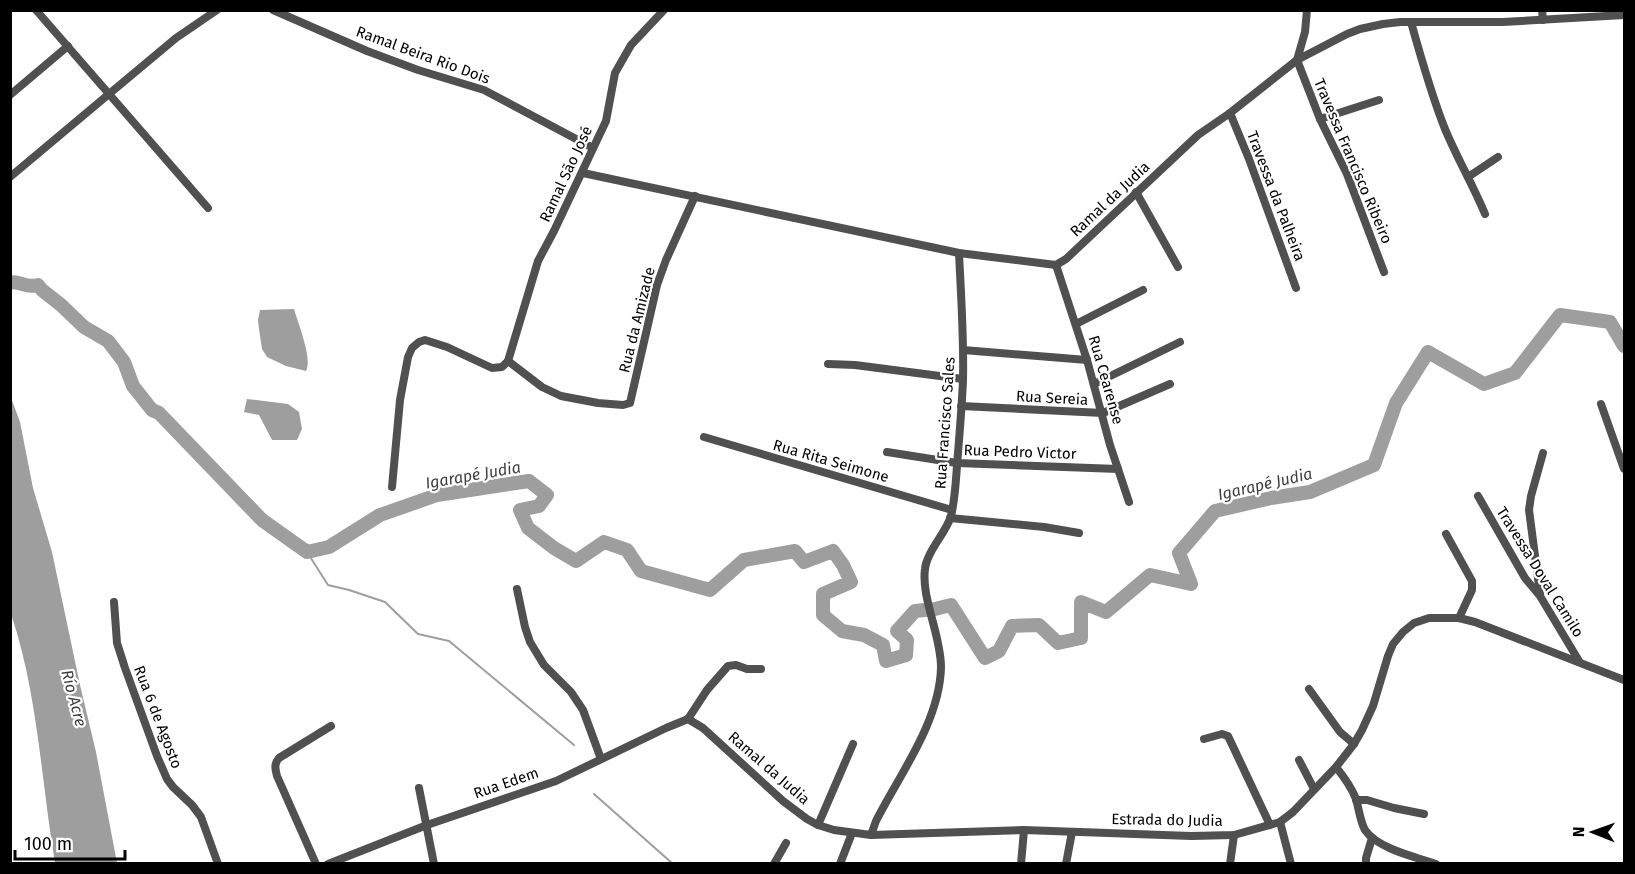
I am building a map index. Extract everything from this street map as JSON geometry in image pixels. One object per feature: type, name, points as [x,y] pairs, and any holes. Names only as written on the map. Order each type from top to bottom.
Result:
[{"type":"street","points":[[36,10],[208,208]]},
{"type":"street","points":[[10,177],[176,38],[217,10]]},
{"type":"street","name":"Ramal Beira Rio Dois","points":[[273,10],[418,70],[484,90],[593,148]]},
{"type":"street","name":"Ramal São José","points":[[508,361],[538,261],[583,173],[606,121],[615,73],[631,45],[664,10]]},
{"type":"street","points":[[1297,60],[1305,32],[1307,10]]},
{"type":"street","points":[[1542,10],[1543,20]]},
{"type":"street","name":"Ramal da Judia","points":[[1056,265],[1066,259],[1198,135],[1297,60],[1347,34],[1383,24],[1412,22],[1543,20],[1624,15]]},
{"type":"street","points":[[1412,22],[1435,102],[1448,136],[1476,190],[1485,214]]},
{"type":"street","points":[[10,95],[68,46]]},
{"type":"street","name":"Travessa Francisco Ribeiro","points":[[1297,60],[1320,119],[1347,174],[1384,272]]},
{"type":"street","points":[[1320,119],[1379,100]]},
{"type":"street","name":"Travessa da Palheira","points":[[1230,113],[1296,288]]},
{"type":"street","points":[[1468,177],[1498,157]]},
{"type":"street","points":[[583,173],[959,253],[1056,265]]},
{"type":"street","points":[[1136,192],[1178,267]]},
{"type":"street","name":"Rua da Amizade","points":[[508,361],[543,387],[561,396],[627,405],[631,399],[657,285],[695,196]]},
{"type":"street","name":"Rua Francisco Sales","points":[[871,835],[876,820],[930,719],[941,668],[939,644],[925,587],[925,572],[926,563],[951,514],[956,484],[963,379],[959,253]]},
{"type":"street","name":"Rua Cearense","points":[[1056,265],[1129,502]]},
{"type":"street","points":[[1076,324],[1143,290]]},
{"type":"street","points":[[392,487],[400,400],[408,357],[412,348],[425,340],[447,347],[492,368],[502,367],[508,361]]},
{"type":"street","points":[[1094,384],[1180,342]]},
{"type":"street","points":[[963,350],[1087,360]]},
{"type":"street","points":[[828,364],[855,365],[963,379]]},
{"type":"street","name":"Rua Sereia","points":[[961,406],[1103,413],[1170,384]]},
{"type":"street","points":[[1601,404],[1624,469]]},
{"type":"street","name":"Rua Rita Seimone","points":[[704,437],[951,514]]},
{"type":"street","name":"Rua Pedro Victor","points":[[886,453],[957,463],[1118,469]]},
{"type":"street","points":[[1540,596],[1529,510],[1543,453]]},
{"type":"street","name":"Travessa Doval Camilo","points":[[1478,496],[1525,578],[1540,596],[1579,661]]},
{"type":"street","points":[[951,514],[1079,533]]},
{"type":"street","points":[[1446,534],[1472,581],[1472,590],[1459,618]]},
{"type":"street","points":[[517,589],[530,642],[544,665],[571,692],[583,710],[601,759]]},
{"type":"street","name":"Rua 6 de Agosto","points":[[114,602],[117,643],[157,756],[167,779],[201,817],[218,864]]},
{"type":"street","name":"Estrada do Judia","points":[[871,835],[1024,831],[1191,836],[1234,834],[1280,822],[1293,812],[1336,767],[1354,744],[1373,706],[1393,644],[1414,623],[1429,618],[1459,618],[1485,625],[1624,680]]},
{"type":"street","points":[[688,719],[707,690],[728,666],[761,669]]},
{"type":"street","points":[[1309,689],[1340,732],[1354,744]]},
{"type":"street","name":"Ramal da Judia","points":[[688,719],[715,738],[783,801],[807,819],[834,830],[871,835]]},
{"type":"street","name":"Rua Edem","points":[[328,864],[427,825],[556,781],[688,719]]},
{"type":"street","points":[[316,864],[277,776],[275,763],[279,758],[331,726]]},
{"type":"street","points":[[1204,739],[1222,734],[1228,736],[1270,825]]},
{"type":"street","points":[[818,825],[853,744]]},
{"type":"street","points":[[1299,760],[1314,789]]},
{"type":"street","points":[[1336,767],[1348,782],[1365,829],[1372,838],[1412,861],[1436,864]]},
{"type":"street","points":[[419,788],[434,864]]},
{"type":"street","points":[[1356,800],[1367,800],[1424,813]]},
{"type":"street","points":[[1280,822],[1291,864]]},
{"type":"street","points":[[1021,864],[1024,831]]},
{"type":"street","points":[[1066,864],[1072,832]]},
{"type":"street","points":[[840,864],[852,833]]},
{"type":"street","points":[[1230,864],[1234,834]]},
{"type":"street","points":[[1366,864],[1372,838]]},
{"type":"street","points":[[774,864],[786,843]]},
{"type":"water","points":[[294,309],[308,359],[306,371],[286,366],[267,357],[262,349],[258,320],[260,310]]},
{"type":"water","name":"Río Acre","points":[[10,395],[20,422],[33,488],[52,552],[96,752],[117,863],[55,863],[33,706],[11,614]]},
{"type":"water","points":[[247,399],[288,404],[299,412],[302,429],[297,440],[272,440],[259,415],[244,412]]},
{"type":"waterway","name":"Igarapé Judia","points":[[10,282],[30,286],[38,285],[84,327],[108,341],[124,362],[133,386],[152,410],[159,413],[262,520],[307,552],[329,547],[380,515],[437,495],[529,481],[547,495],[539,506],[520,510],[528,528],[576,561],[604,542],[627,550],[641,571],[710,590],[744,560],[795,551],[804,562],[833,551],[851,582],[823,594],[823,615],[842,631],[864,635],[883,645],[886,661],[906,655],[907,640],[897,631],[915,611],[951,605],[985,658],[999,651],[1012,626],[1039,625],[1058,643],[1081,638],[1081,602],[1106,612],[1150,575],[1191,584],[1179,553],[1215,511],[1310,492],[1374,465],[1396,403],[1428,352],[1484,384],[1515,373],[1560,315],[1610,322],[1624,346]]},
{"type":"waterway","points":[[307,552],[328,585],[385,602],[418,634],[449,641],[574,745]]},
{"type":"waterway","points":[[594,794],[673,864]]}]
